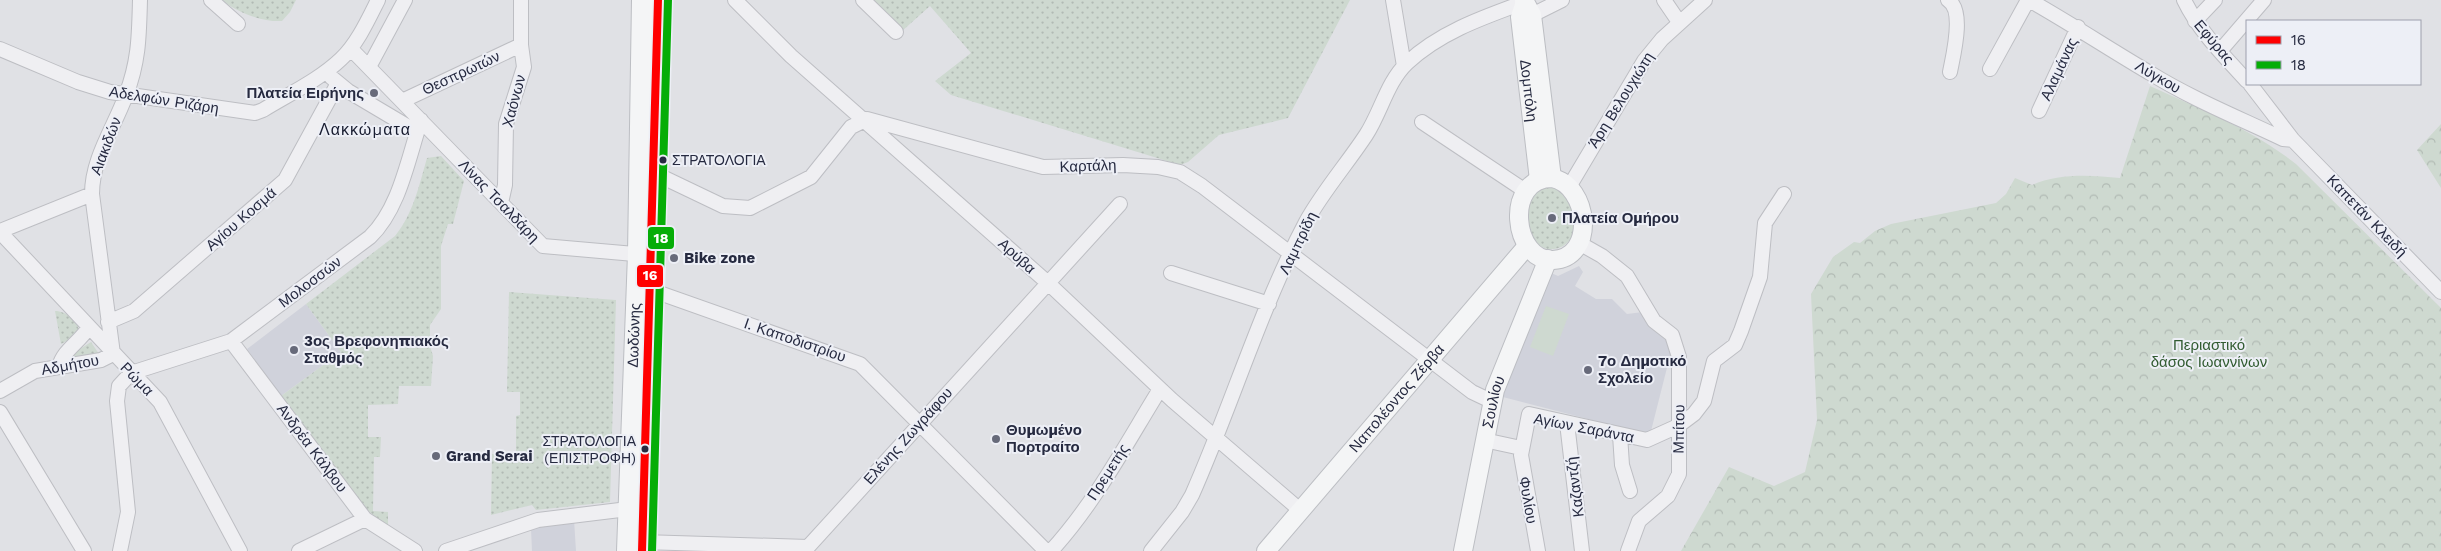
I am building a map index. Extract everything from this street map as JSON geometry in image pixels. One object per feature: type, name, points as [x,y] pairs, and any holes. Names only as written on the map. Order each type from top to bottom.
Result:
[{"type":"main road","name":"Δωδώνης","points":[[641,0],[644,255],[651,290],[642,546]]},
{"type":"main road","name":"Δωδώνης","points":[[626,551],[644,255],[654,173],[658,0]]},
{"type":"main road","name":"Δομπόλη","points":[[1527,6],[1520,17],[1545,179]]},
{"type":"main road","points":[[1545,179],[1569,186],[1576,196],[1582,212],[1583,231],[1579,243],[1565,256],[1548,259],[1534,253],[1527,246],[1522,236],[1520,203],[1524,190],[1545,179]]},
{"type":"main road","name":"Ναπολέοντος Ζέρβα","points":[[1266,551],[1527,246]]},
{"type":"main road","name":"Σουλίου","points":[[1463,551],[1491,402],[1548,259]]},
{"type":"street","name":"Αιακιδών","points":[[113,354],[92,194],[93,172],[126,95],[139,51],[140,0]]},
{"type":"street","points":[[211,0],[238,24]]},
{"type":"street","points":[[378,0],[351,49],[325,72],[338,83],[419,126]]},
{"type":"street","points":[[369,67],[406,0]]},
{"type":"street","name":"Χαόνων","points":[[501,202],[505,191],[506,124],[524,67],[520,45],[521,0]]},
{"type":"street","name":"Αρύβα","points":[[735,0],[791,56],[1048,283],[1160,388],[1300,510]]},
{"type":"street","points":[[863,0],[896,32]]},
{"type":"street","points":[[1393,0],[1404,66]]},
{"type":"street","name":"Λαμπρίδη","points":[[1150,551],[1186,505],[1217,437],[1270,304],[1312,212],[1367,133],[1396,77],[1404,66],[1450,33],[1527,6],[1562,0]]},
{"type":"street","points":[[1664,0],[1679,22]]},
{"type":"street","name":"Άρη Βελουχιώτη","points":[[1569,186],[1644,60],[1679,22],[1705,0]]},
{"type":"street","points":[[1948,0],[1954,8],[1956,19],[1950,72]]},
{"type":"street","points":[[1990,69],[2029,0]]},
{"type":"street","name":"Λύγκου","points":[[2029,0],[2078,27],[2150,74],[2193,97],[2283,140],[2293,140]]},
{"type":"street","name":"Εφύρας","points":[[2184,0],[2196,22],[2246,80]]},
{"type":"street","points":[[2196,22],[2214,0]]},
{"type":"street","points":[[2247,20],[2264,0]]},
{"type":"street","points":[[2220,51],[2246,21]]},
{"type":"street","name":"Αλαμάνας","points":[[2039,111],[2078,27]]},
{"type":"street","name":"Θεσπρωτών","points":[[402,101],[520,45]]},
{"type":"street","name":"Αδελφών Ριζάρη","points":[[0,48],[78,82],[126,95],[255,113],[325,72]]},
{"type":"street","points":[[351,49],[402,101],[419,126]]},
{"type":"street","name":"Αγίου Κοσμά","points":[[108,322],[134,311],[286,180],[338,83]]},
{"type":"street","name":"Εφύρας","points":[[2250,85],[2293,140]]},
{"type":"street","name":"Καρτάλη","points":[[863,120],[872,119],[889,123],[1043,167],[1123,165],[1174,170],[1202,186],[1430,358]]},
{"type":"street","points":[[654,173],[723,206],[750,208],[810,177],[851,127],[863,120]]},
{"type":"street","points":[[1422,122],[1524,190]]},
{"type":"street","name":"Λίνας Τσαλδάρη","points":[[419,126],[501,202],[546,247],[644,255]]},
{"type":"street","name":"Μολοσσών","points":[[131,373],[231,341],[376,231],[392,206],[419,126]]},
{"type":"street","name":"Καπετάν Κλειδή","points":[[2293,140],[2441,292]]},
{"type":"street","points":[[0,232],[92,194]]},
{"type":"street","name":"Αγίων Σαράντα","points":[[1521,448],[1529,414],[1647,440],[1678,426],[1702,406],[1714,361],[1736,344],[1760,277],[1765,222],[1784,194]]},
{"type":"street","name":"Ελένης Ζωγράφου","points":[[642,546],[810,549],[921,422],[1120,204]]},
{"type":"street","name":"Ρώμα","points":[[0,232],[164,409],[240,551]]},
{"type":"street","name":"Μπίτου","points":[[1579,243],[1620,270],[1637,290],[1654,321],[1673,337],[1679,363],[1679,467],[1677,480],[1668,496],[1639,521],[1628,551]]},
{"type":"street","points":[[1171,273],[1270,304]]},
{"type":"street","name":"Ι. Καποδιστρίου","points":[[651,290],[851,359],[860,364],[921,422],[1046,551]]},
{"type":"street","points":[[59,367],[63,356],[79,341],[89,327]]},
{"type":"street","name":"Ανδρέα Κάλβου","points":[[231,341],[365,519],[407,549]]},
{"type":"street","name":"Αδμήτου","points":[[0,391],[35,371],[101,360],[113,354]]},
{"type":"street","points":[[1430,358],[1476,395],[1491,402]]},
{"type":"street","points":[[120,551],[128,512],[117,396],[119,386],[131,373]]},
{"type":"street","name":"Πρεμετής","points":[[1051,551],[1105,479],[1160,388]]},
{"type":"street","points":[[0,412],[84,551]]},
{"type":"street","name":"Καζαντζή","points":[[1567,423],[1582,551]]},
{"type":"street","points":[[1620,435],[1622,464],[1630,491]]},
{"type":"street","points":[[1484,440],[1521,448]]},
{"type":"street","name":"Φυλίου","points":[[1521,448],[1521,461],[1538,551]]},
{"type":"street","points":[[446,551],[538,520],[628,509]]},
{"type":"street","points":[[299,551],[365,519]]},
{"type":"shaded area","name":"7ο Δημοτικό Σχολείο","points":[[1579,266],[1583,272],[1575,286],[1596,299],[1612,299],[1627,314],[1643,312],[1673,344],[1650,435],[1499,396],[1549,272],[1558,276]]},
{"type":"shaded area","name":"3ος Βρεφονηπιακός Σταθμός","points":[[306,304],[341,352],[281,396],[247,349]]},
{"type":"shaded area","points":[[574,520],[576,551],[532,551],[531,528]]},
{"type":"green space","points":[[221,0],[296,0],[290,12],[282,21],[274,21],[250,15]]},
{"type":"green space","points":[[870,0],[1350,0],[1288,118],[1219,135],[1188,162],[1180,165],[951,95],[935,81],[971,53],[930,6],[901,32]]},
{"type":"green space","name":"Περιαστικό δάσος Ιωαννίνων","points":[[2150,86],[2244,130],[2296,164],[2441,308],[2441,551],[1681,551],[1729,467],[1774,486],[1805,472],[1817,420],[1811,294],[1833,257],[1854,242],[1860,243],[1875,231],[1891,224],[1996,203],[2006,194],[2015,178],[2032,185],[2053,178],[2064,177],[2120,178]]},
{"type":"green space","points":[[2441,124],[2441,188],[2417,150]]},
{"type":"green space","points":[[441,156],[464,181],[453,224],[448,224],[441,246],[441,309],[430,325],[430,346],[433,356],[431,386],[399,386],[398,404],[368,405],[368,437],[381,437],[380,457],[374,457],[373,511],[388,512],[388,526],[374,516],[344,485],[281,396],[341,352],[306,304],[395,236],[411,209],[427,158]]},
{"type":"green space","name":"Πλατεία Ομήρου","points":[[1550,186],[1557,188],[1567,196],[1572,207],[1574,221],[1574,231],[1569,241],[1563,246],[1552,249],[1543,247],[1535,241],[1530,232],[1528,221],[1530,200],[1537,191]]},
{"type":"green space","points":[[509,292],[616,300],[610,502],[536,510],[532,505],[491,515],[492,454],[516,454],[516,416],[520,415],[520,392],[507,392]]},
{"type":"green space","points":[[1546,306],[1569,314],[1553,356],[1530,347]]},
{"type":"green space","points":[[55,311],[71,317],[79,331],[74,337],[61,344]]},
{"type":"green space","points":[[91,342],[101,357],[69,360],[69,356]]},
{"type":"transit line","name":"16","points":[[642,551],[658,0]]},
{"type":"transit line","name":"18","points":[[652,551],[668,0]]},
{"type":"place","name":"Πλατεία Ειρήνης","points":[[374,93]]},
{"type":"place","name":"ΣΤΡΑΤΟΛΟΓΙΑ","points":[[663,160]]},
{"type":"place","name":"Πλατεία Ομήρου","points":[[1552,218]]},
{"type":"place","name":"Bike zone","points":[[674,258]]},
{"type":"place","name":"3ος Βρεφονηπιακός Σταθμός","points":[[294,350]]},
{"type":"place","name":"7ο Δημοτικό Σχολείο","points":[[1588,370]]},
{"type":"place","name":"Θυμωμένο Πορτραίτο","points":[[996,439]]},
{"type":"place","name":"ΣΤΡΑΤΟΛΟΓΙΑ (ΕΠΙΣΤΡΟΦΗ)","points":[[645,449]]},
{"type":"place","name":"Grand Serai","points":[[436,456]]},
{"type":"district","name":"Λακκώματα","points":[[365,129]]}]
